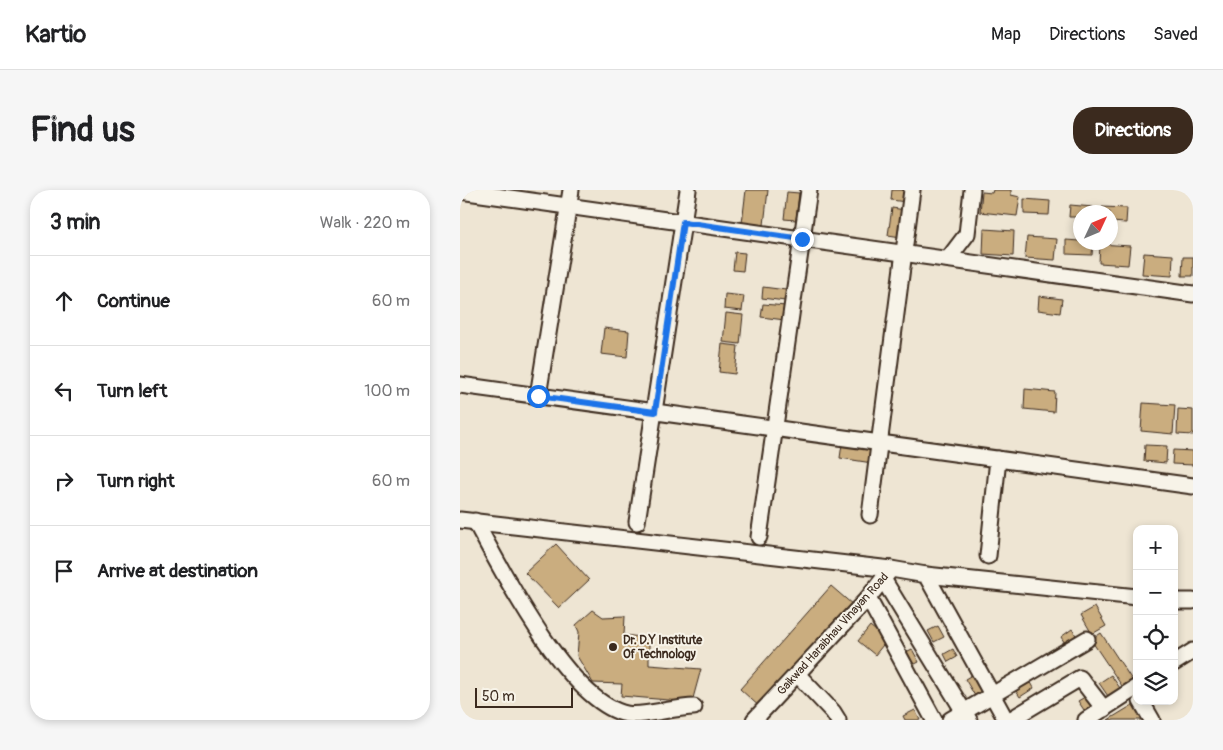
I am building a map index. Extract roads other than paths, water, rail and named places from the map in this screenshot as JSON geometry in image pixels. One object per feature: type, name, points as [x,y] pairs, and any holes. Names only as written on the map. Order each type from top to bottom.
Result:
[{"type":"street","points":[[538,396],[571,190]]},
{"type":"street","points":[[637,522],[688,190]]},
{"type":"street","points":[[759,537],[809,190]]},
{"type":"street","points":[[870,516],[912,190]]},
{"type":"street","points":[[948,259],[967,234],[972,190]]},
{"type":"street","points":[[460,191],[1193,294]]},
{"type":"street","points":[[460,385],[1193,486]]},
{"type":"street","points":[[988,556],[998,459]]},
{"type":"street","points":[[467,520],[887,574],[926,575],[1133,597]]},
{"type":"street","points":[[467,520],[552,651],[588,692],[617,712],[629,714],[694,707]]},
{"type":"street","points":[[887,574],[966,716]]},
{"type":"street","name":"Gaikwad Haraibhau Vinayan Road","points":[[754,720],[868,598],[887,574]]},
{"type":"street","points":[[926,575],[1006,720]]},
{"type":"street","points":[[868,598],[934,720]]},
{"type":"street","points":[[1178,601],[1193,601]]},
{"type":"street","points":[[950,720],[966,716],[992,694],[1087,639]]},
{"type":"street","points":[[1178,660],[1193,651]]},
{"type":"street","points":[[797,674],[833,712],[838,720]]},
{"type":"street","points":[[1010,720],[1080,678],[1104,708]]},
{"type":"street","points":[[1086,720],[1104,708],[1133,695]]},
{"type":"street","points":[[1144,705],[1152,720]]},
{"type":"place","name":"Dr. D.Y Institute Of Technology","points":[[613,647]]}]
